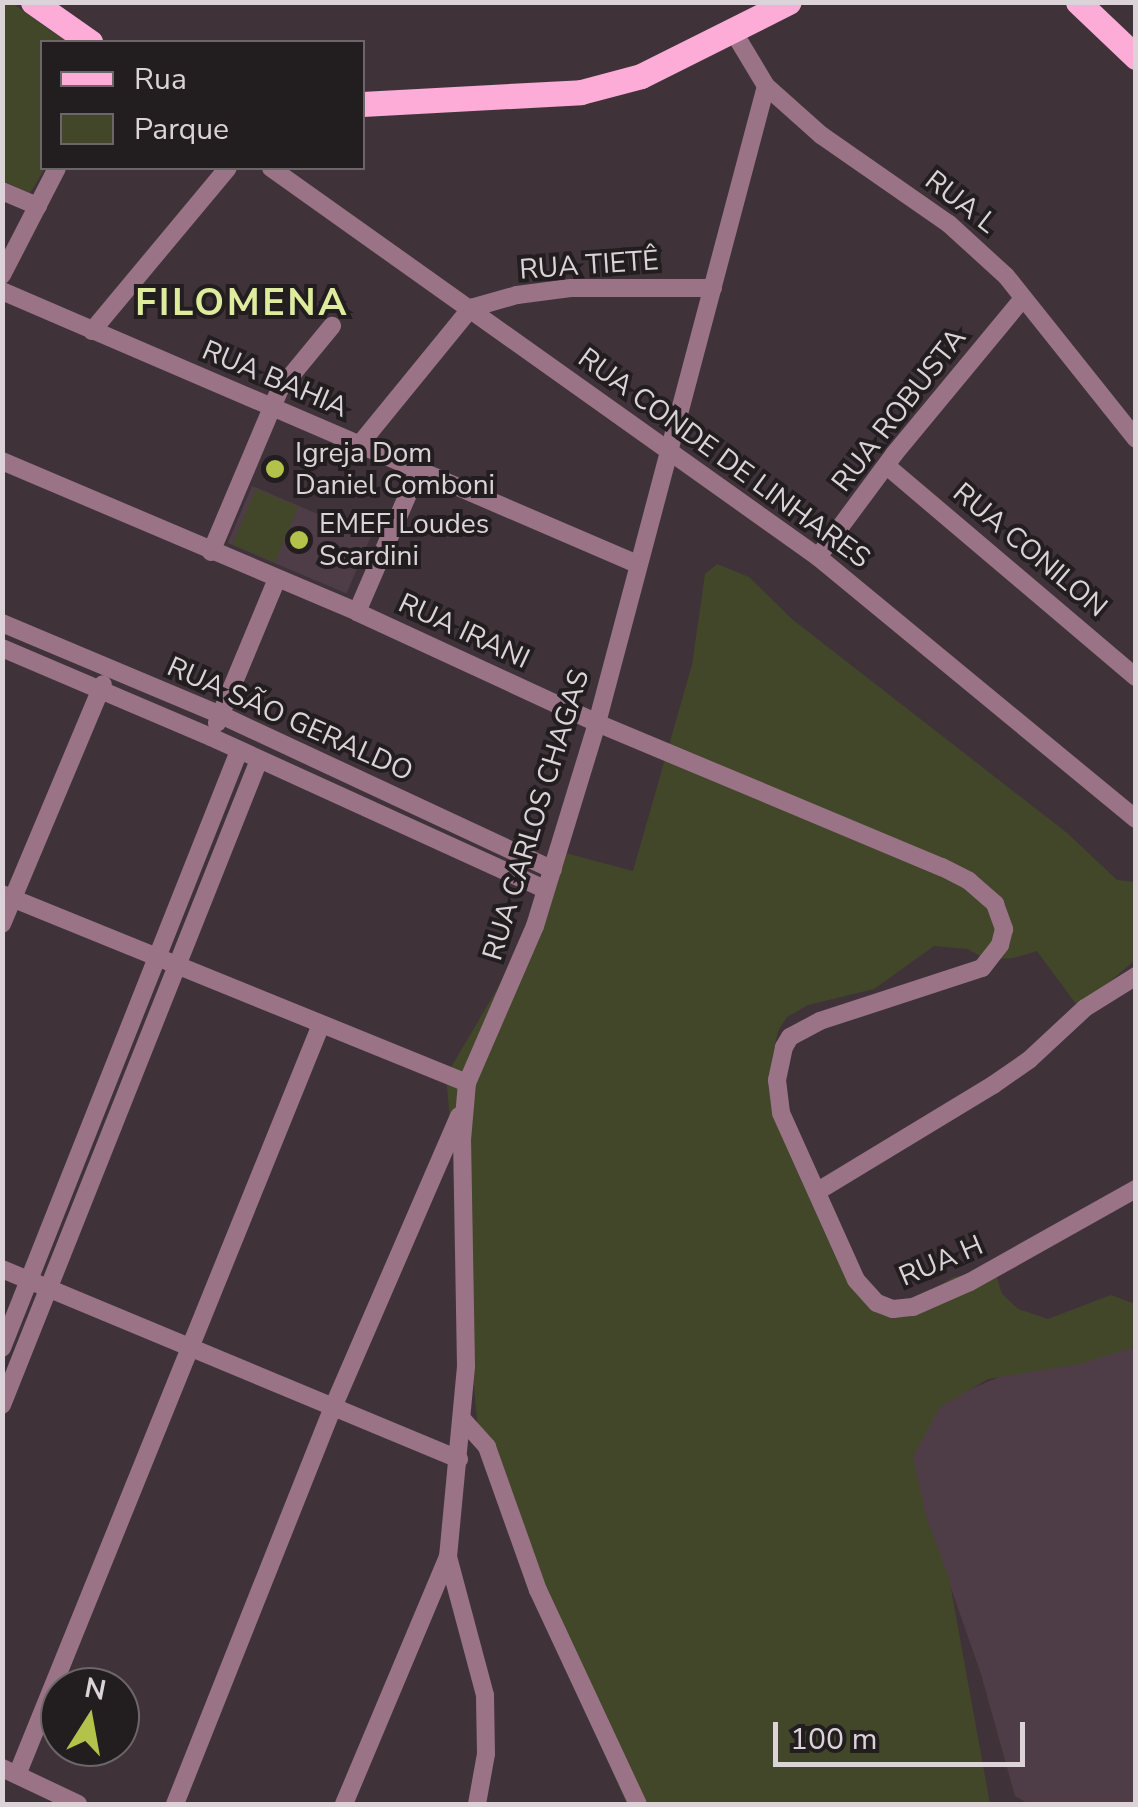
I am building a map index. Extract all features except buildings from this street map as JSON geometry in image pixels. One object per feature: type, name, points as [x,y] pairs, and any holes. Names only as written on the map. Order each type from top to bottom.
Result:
[{"type":"main road","points":[[33,2],[87,40]]},
{"type":"main road","points":[[365,104],[582,92],[642,76],[748,18],[789,2]]},
{"type":"main road","points":[[1078,2],[1136,57]]},
{"type":"street","name":"RUA L","points":[[748,18],[766,86],[821,135],[949,224],[985,255],[1136,439]]},
{"type":"street","name":"RUA CARLOS CHAGAS","points":[[477,1804],[486,1754],[485,1695],[448,1557],[466,1366],[467,1084],[523,956],[597,723],[766,86]]},
{"type":"street","points":[[2,276],[57,170]]},
{"type":"street","points":[[92,331],[226,170]]},
{"type":"street","name":"RUA CONDE DE LINHARES","points":[[274,170],[818,557],[1132,817]]},
{"type":"street","points":[[2,191],[38,206]]},
{"type":"street","name":"RUA TIETÊ","points":[[472,308],[517,295],[571,288],[713,288]]},
{"type":"street","name":"RUA BAHIA","points":[[2,291],[637,564]]},
{"type":"street","name":"RUA ROBUSTA","points":[[818,557],[1023,298]]},
{"type":"street","points":[[360,444],[472,308]]},
{"type":"street","points":[[211,552],[280,390],[332,326]]},
{"type":"street","name":"RUA IRANI","points":[[2,460],[276,581],[357,612],[597,723],[968,881],[1002,916],[1000,945],[982,968]]},
{"type":"street","name":"RUA CONILON","points":[[888,467],[1136,677]]},
{"type":"street","points":[[357,612],[420,470]]},
{"type":"street","points":[[211,737],[276,581]]},
{"type":"street","name":"RUA SÃO GERALDO","points":[[2,623],[221,714],[552,870]]},
{"type":"street","name":"RUA SÃO GERALDO","points":[[2,648],[211,737],[545,890]]},
{"type":"street","points":[[2,924],[7,896],[109,670]]},
{"type":"street","points":[[2,1348],[239,751]]},
{"type":"street","points":[[2,1405],[52,1288],[259,760]]},
{"type":"street","points":[[7,896],[467,1084]]},
{"type":"street","name":"RUA H","points":[[982,968],[820,1020],[790,1037],[778,1066],[781,1113],[866,1295],[894,1309],[913,1307],[970,1282],[1136,1189]]},
{"type":"street","points":[[818,1192],[993,1084],[1028,1060],[1085,1008],[1136,976]]},
{"type":"street","points":[[78,1804],[10,1771],[191,1347],[320,1027]]},
{"type":"street","points":[[176,1804],[334,1405],[464,1105]]},
{"type":"street","points":[[2,1268],[460,1459]]},
{"type":"street","points":[[463,1420],[487,1447],[538,1590],[638,1804]]},
{"type":"street","points":[[344,1804],[448,1557]]},
{"type":"shaded area","name":"EMEF Loudes Scardini","points":[[252,486],[371,536],[347,593],[228,543]]},
{"type":"shaded area","points":[[1119,1326],[1136,1354],[1135,1804],[1029,1804],[1015,1796],[981,1674],[893,1422]]},
{"type":"green space","points":[[4,3],[12,3],[64,40],[40,40],[40,170],[44,170],[30,193],[3,181]]},
{"type":"green space","points":[[256,489],[298,507],[275,562],[233,544]]},
{"type":"green space","points":[[717,564],[749,577],[793,620],[1067,833],[1117,880],[1135,882],[1135,960],[1079,1008],[1037,951],[1013,958],[985,959],[968,949],[934,946],[874,989],[808,1005],[787,1017],[778,1031],[772,1059],[783,1116],[841,1246],[888,1307],[917,1301],[953,1277],[995,1272],[1002,1294],[1018,1309],[1048,1319],[1111,1295],[1135,1304],[1135,1347],[1080,1364],[988,1379],[940,1407],[913,1457],[926,1516],[949,1578],[990,1804],[627,1804],[550,1633],[495,1482],[480,1453],[446,1076],[523,945],[548,915],[565,853],[633,871],[692,665],[705,574]]},
{"type":"place","name":"Igreja Dom Daniel Comboni","points":[[275,469]]},
{"type":"place","name":"EMEF Loudes Scardini","points":[[299,540]]},
{"type":"district","name":"FILOMENA","points":[[242,303]]}]
